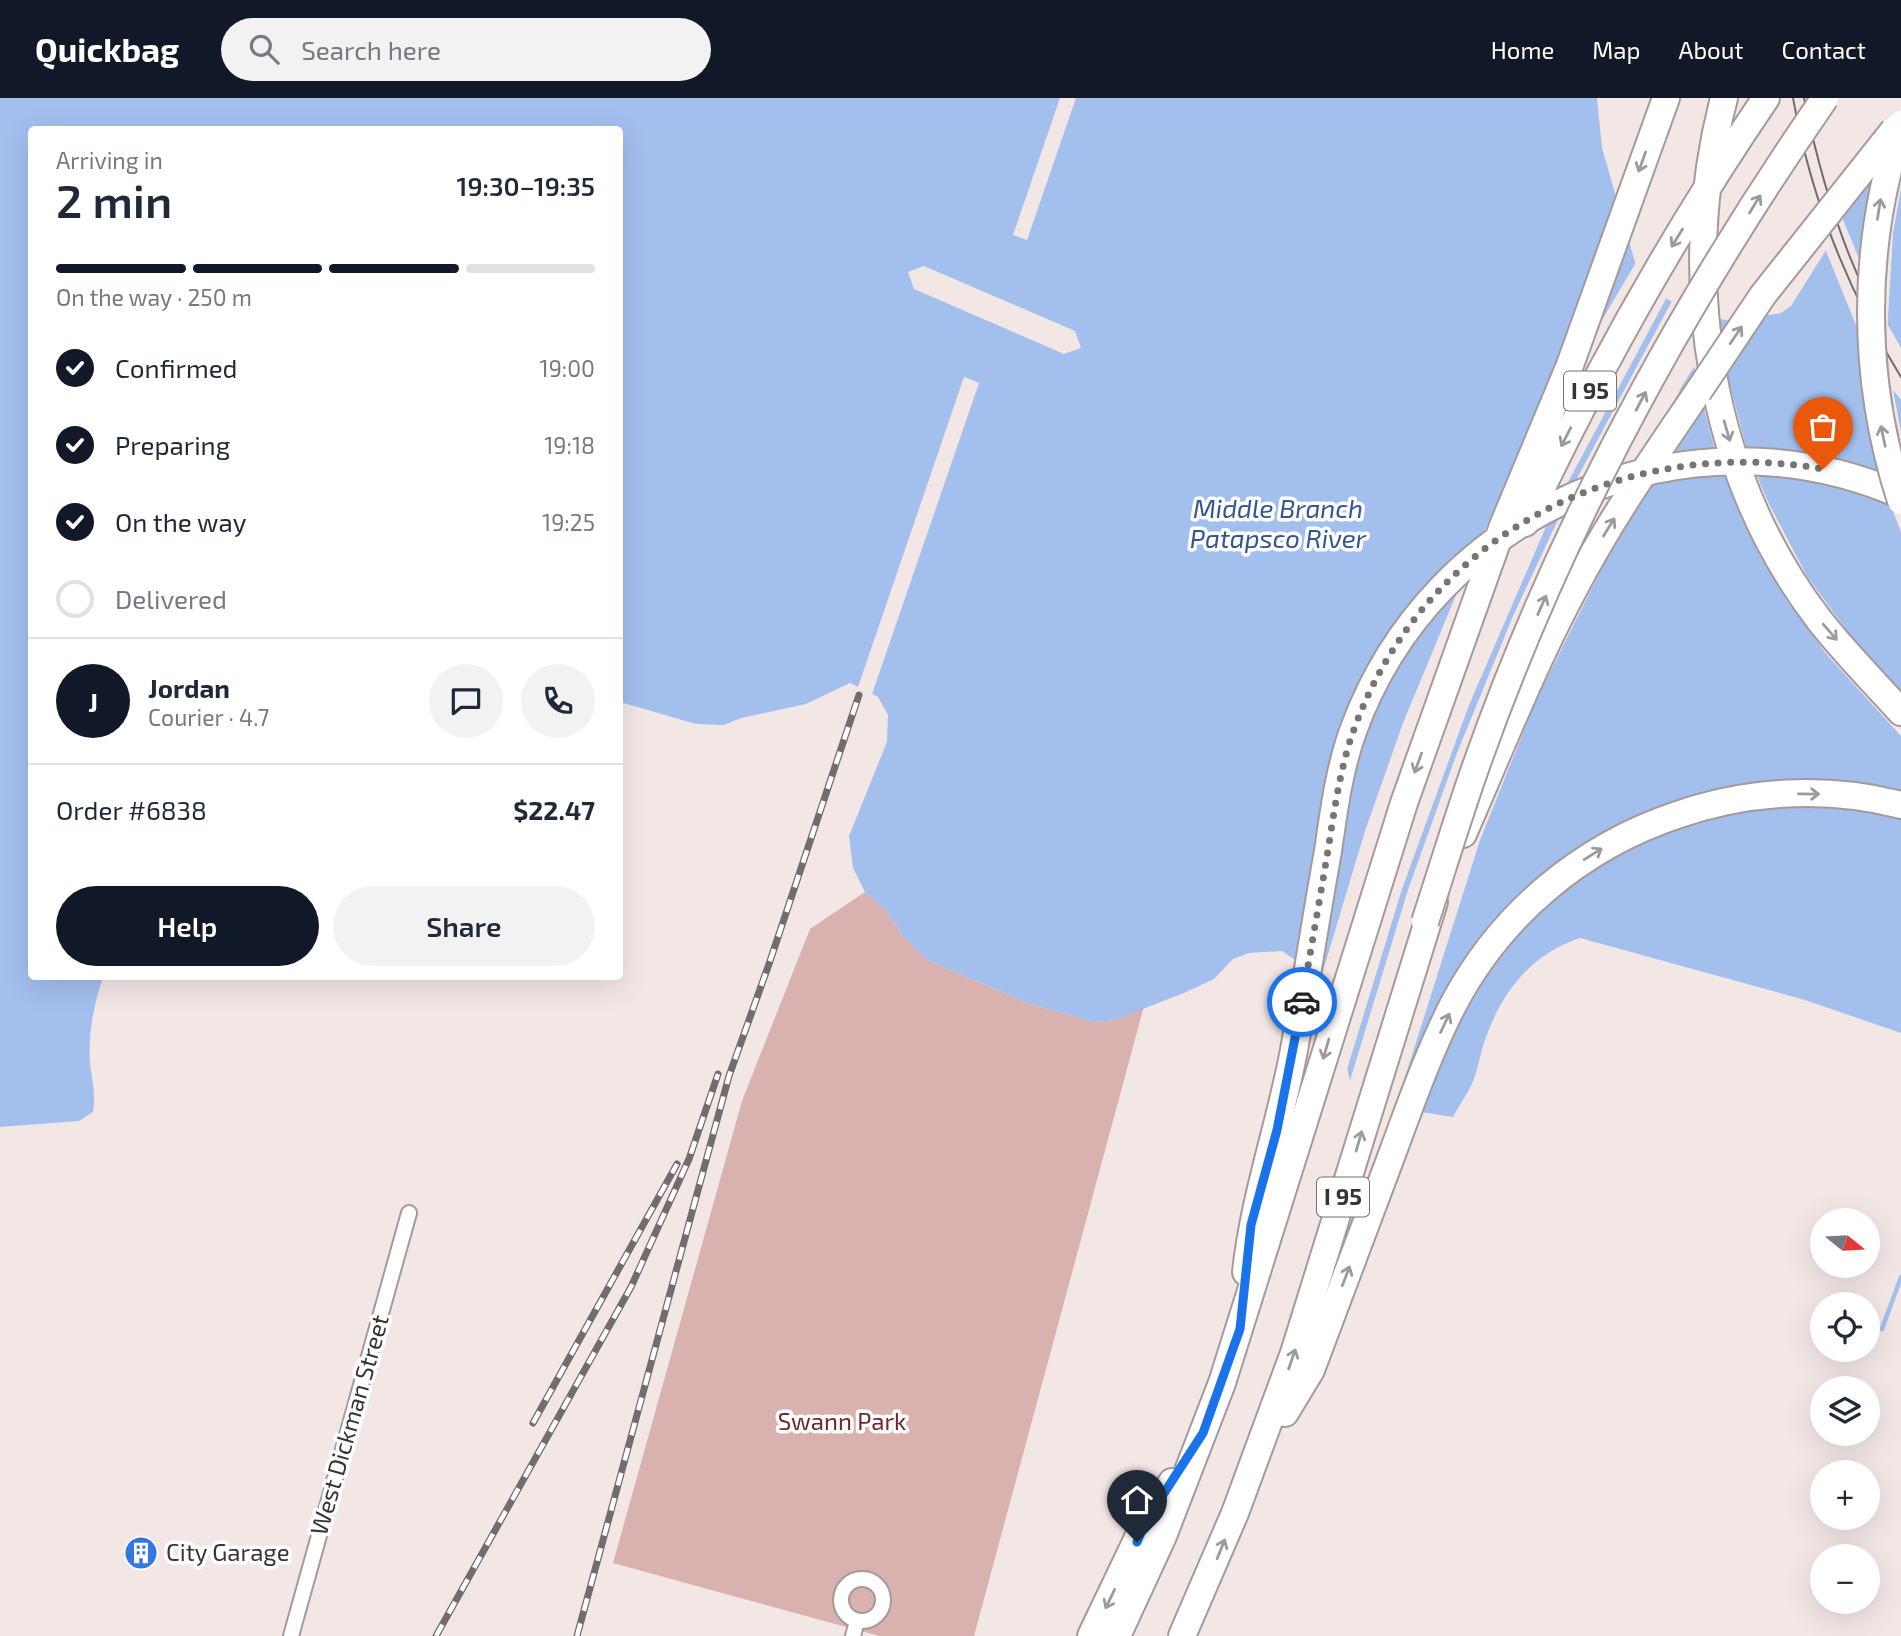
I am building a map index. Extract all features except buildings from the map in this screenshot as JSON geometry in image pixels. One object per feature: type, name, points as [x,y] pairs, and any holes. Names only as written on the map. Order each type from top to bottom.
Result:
[{"type":"highway","points":[[1443,699],[1502,528],[1570,365],[1666,98]]},
{"type":"highway","points":[[1724,98],[1707,169],[1703,262],[1710,366],[1728,439],[1757,515],[1801,593],[1820,621],[1901,712]]},
{"type":"highway","name":"I 95","points":[[1117,1636],[1163,1536],[1240,1329],[1375,890],[1443,699],[1539,492],[1617,341],[1674,243],[1766,98]]},
{"type":"highway","name":"I 95","points":[[1187,1628],[1253,1469],[1312,1299],[1426,922],[1480,755],[1586,509],[1696,301],[1751,209],[1825,98]]},
{"type":"highway","points":[[1426,922],[1522,695],[1599,544],[1763,295],[1901,122]]},
{"type":"highway","points":[[1901,122],[1881,194],[1870,305],[1880,421],[1901,501]]},
{"type":"highway","points":[[1240,1329],[1251,1225],[1292,1062],[1339,780],[1353,733],[1373,684],[1415,619],[1467,562],[1512,529],[1578,493],[1627,477],[1708,462],[1769,462],[1823,469],[1901,495]]},
{"type":"highway","points":[[1253,1469],[1311,1370],[1418,1086],[1453,1004],[1480,961],[1519,913],[1559,878],[1606,846],[1630,833],[1692,810],[1754,796],[1786,794],[1845,796],[1901,805]]},
{"type":"highway","points":[[1091,1636],[1146,1521],[1203,1433]]},
{"type":"street","name":"West Dickman Street","points":[[291,1636],[409,1213]]},
{"type":"street","points":[[853,1636],[857,1621]]},
{"type":"green space","name":"Swann Park","points":[[865,892],[886,910],[903,936],[927,960],[1030,1004],[1095,1022],[1114,1020],[1144,1006],[974,1636],[879,1636],[613,1563],[742,1101],[810,929]]},
{"type":"water","name":"Middle Branch Patapsco River","points":[[0,98],[1597,98],[1602,148],[1637,269],[1651,287],[1669,300],[1694,313],[1730,321],[1781,313],[1791,306],[1828,247],[1901,110],[1901,1033],[1805,1000],[1580,938],[1547,954],[1521,976],[1511,989],[1493,1020],[1472,1084],[1453,1117],[1389,1107],[1351,1085],[1327,982],[1282,951],[1249,953],[1233,959],[1214,979],[1184,993],[1114,1020],[1095,1022],[1030,1004],[927,960],[903,936],[886,910],[865,892],[853,868],[849,836],[887,742],[888,715],[878,697],[850,683],[806,704],[741,718],[724,725],[696,724],[623,703],[623,126],[28,126],[28,980],[102,980],[94,1008],[90,1040],[93,1112],[79,1121],[0,1127]]},
{"type":"pier","points":[[1060,98],[1076,98],[1027,240],[1013,235]]},
{"type":"pier","points":[[1901,107],[1901,188],[1893,233],[1888,325],[1901,348],[1901,400],[1893,390],[1901,432],[1901,532],[1888,498],[1754,469],[1768,502],[1807,576],[1852,638],[1901,692],[1901,736],[1827,655],[1790,605],[1760,556],[1722,469],[1657,476],[1602,568],[1537,698],[1480,840],[1394,1112],[1388,1110],[1348,1087],[1408,890],[1457,753],[1513,616],[1563,509],[1553,513],[1545,529],[1469,705],[1402,889],[1345,1076],[1324,984],[1320,981],[1365,831],[1403,723],[1463,578],[1424,619],[1324,799],[1452,562],[1481,538],[1539,408],[1589,342],[1638,259],[1654,285],[1668,295],[1566,486],[1575,482],[1673,299],[1695,310],[1722,317],[1719,323],[1726,370],[1747,450],[1829,459],[1880,475],[1862,386],[1858,330],[1824,246],[1841,215],[1860,261],[1873,173],[1847,204]],"holes":[[[1694,367],[1697,379],[1658,432],[1682,386]],[[1703,405],[1715,450],[1671,455]]]},
{"type":"pier","points":[[924,266],[1075,331],[1081,348],[1064,354],[914,289],[908,272]]},
{"type":"pier","points":[[964,377],[979,383],[871,697],[857,690]]},
{"type":"waterway","points":[[1882,1329],[1901,1277]]},
{"type":"tram line","points":[[1793,98],[1810,172],[1833,243],[1864,311],[1901,377]]},
{"type":"tram line","points":[[1804,98],[1835,217],[1857,275],[1885,329]]},
{"type":"railway","points":[[577,1636],[729,1076],[859,695]]},
{"type":"railway","points":[[436,1636],[631,1287],[689,1159],[718,1074]]},
{"type":"railway","points":[[533,1423],[677,1164]]},
{"type":"way so far","points":[[1302,1002],[1339,780],[1353,733],[1384,663],[1415,619],[1448,581],[1489,545],[1531,517],[1602,484],[1656,469],[1708,462],[1769,462],[1823,469]]},
{"type":"place","name":"City Garage","points":[[141,1553]]},
{"type":"route","points":[[1137,1542],[1146,1521],[1203,1433],[1240,1329],[1251,1225],[1277,1130],[1302,1002]]}]
